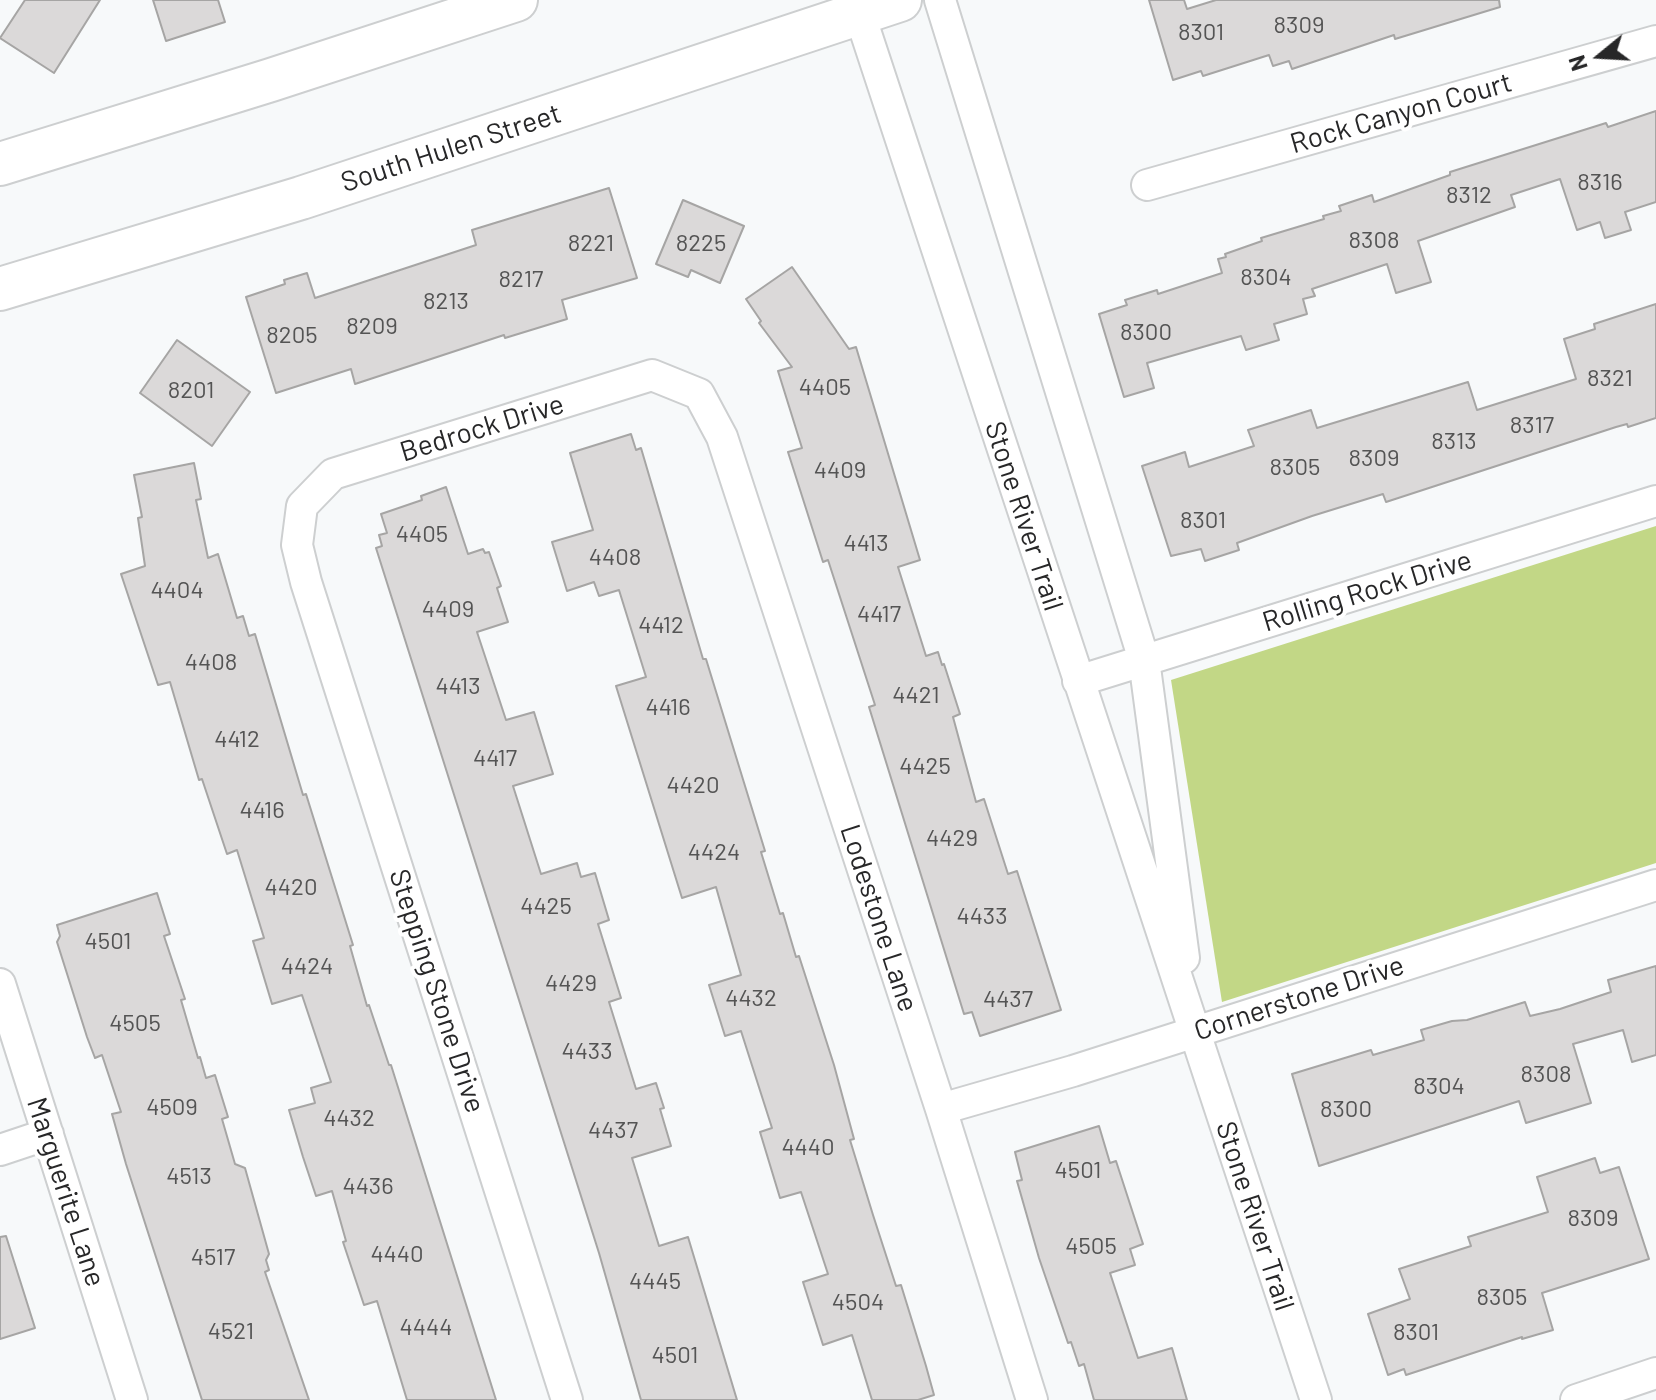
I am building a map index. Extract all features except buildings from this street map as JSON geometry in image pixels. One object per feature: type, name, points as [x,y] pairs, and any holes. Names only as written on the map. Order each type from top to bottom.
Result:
[{"type":"main road","points":[[0,164],[516,0]]},
{"type":"main road","name":"South Hulen Street","points":[[0,289],[301,198],[857,7],[900,0]]},
{"type":"street","name":"Stone River Trail","points":[[940,0],[1144,660],[1193,1032]]},
{"type":"street","name":"Stone River Trail","points":[[857,7],[1316,1400]]},
{"type":"street","name":"Rock Canyon Court","points":[[1147,185],[1656,41]]},
{"type":"street","name":"Bedrock Drive","points":[[306,582],[297,545],[302,506],[333,474],[652,375],[699,394],[722,437]]},
{"type":"street","name":"Lodestone Lane","points":[[722,437],[941,1109],[1032,1400]]},
{"type":"street","name":"Rolling Rock Drive","points":[[1078,681],[1656,501]]},
{"type":"street","name":"Stepping Stone Drive","points":[[306,582],[567,1400]]},
{"type":"street","name":"Cornerstone Drive","points":[[941,1109],[1073,1071],[1656,885]]},
{"type":"street","name":"Marguerite Lane","points":[[0,984],[132,1400]]},
{"type":"street","points":[[0,1150],[48,1134]]},
{"type":"street","points":[[1576,1400],[1656,1373]]},
{"type":"green space","points":[[1656,526],[1656,863],[1222,1002],[1171,680]]}]
